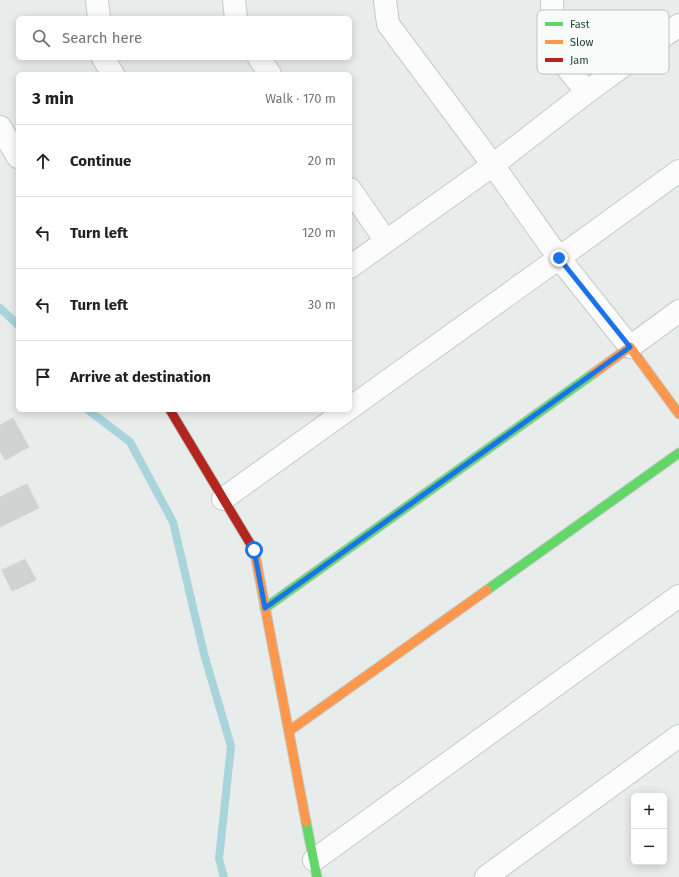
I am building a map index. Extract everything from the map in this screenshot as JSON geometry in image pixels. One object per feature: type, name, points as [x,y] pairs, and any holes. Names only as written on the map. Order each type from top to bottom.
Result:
[{"type":"street","points":[[97,0],[99,16]]},
{"type":"street","points":[[234,0],[236,16]]},
{"type":"street","points":[[385,0],[388,24],[494,165],[559,258],[630,347],[679,414]]},
{"type":"street","points":[[669,32],[679,25]]},
{"type":"street","points":[[104,60],[112,72]]},
{"type":"street","points":[[260,60],[269,72]]},
{"type":"street","points":[[572,74],[587,92]]},
{"type":"street","points":[[352,266],[494,165],[612,74]]},
{"type":"street","points":[[0,127],[16,154]]},
{"type":"street","points":[[352,407],[679,171]]},
{"type":"street","points":[[352,192],[386,241]]},
{"type":"street","points":[[265,608],[679,311]]},
{"type":"street","points":[[171,412],[254,550],[316,868],[679,596]]},
{"type":"street","points":[[223,499],[344,412]]},
{"type":"street","points":[[289,731],[679,454]]},
{"type":"street","points":[[486,877],[679,736]]},
{"type":"building","points":[[13,418],[29,447],[5,460],[0,451],[0,425]]},
{"type":"building","points":[[27,484],[39,508],[0,527],[0,497]]},
{"type":"building","points":[[25,559],[36,580],[12,591],[2,570]]},
{"type":"waterway","points":[[0,308],[16,323]]},
{"type":"waterway","points":[[91,412],[130,442],[173,522],[204,654],[231,746],[219,859],[224,877]]},
{"type":"traffic: fast","points":[[265,608],[594,373]]},
{"type":"traffic: fast","points":[[487,590],[679,453]]},
{"type":"traffic: fast","points":[[306,822],[317,877]]},
{"type":"traffic: slow","points":[[594,373],[630,347],[679,414]]},
{"type":"traffic: slow","points":[[255,554],[306,822]]},
{"type":"traffic: slow","points":[[289,731],[487,590]]},
{"type":"traffic: jam","points":[[171,412],[255,554]]},
{"type":"route","points":[[254,550],[265,608],[630,347],[559,258]]}]
